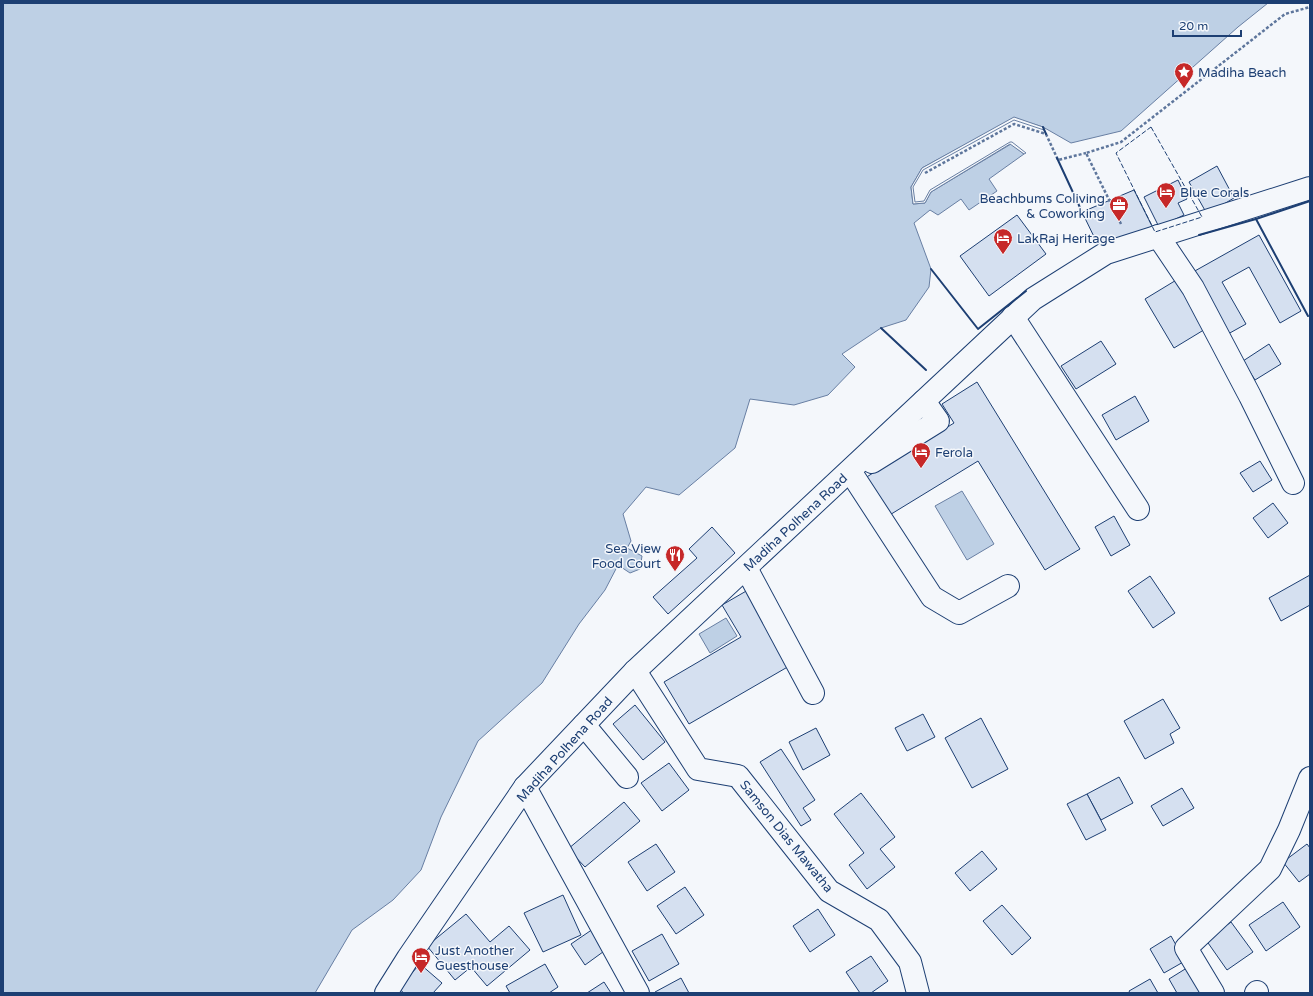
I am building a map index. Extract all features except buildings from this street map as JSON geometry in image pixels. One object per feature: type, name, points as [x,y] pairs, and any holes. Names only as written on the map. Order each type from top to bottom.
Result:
[{"type":"street","name":"Madiha Polhena Road","points":[[386,993],[408,958],[525,787],[635,671],[1033,299],[1106,253],[1310,188]]},
{"type":"street","points":[[1158,236],[1193,288],[1250,396],[1293,483]]},
{"type":"street","points":[[1013,317],[1138,509]]},
{"type":"street","points":[[850,471],[932,597],[959,613],[1008,586]]},
{"type":"street","points":[[746,568],[813,693]]},
{"type":"street","name":"Samson Dias Mawatha","points":[[635,671],[698,769],[738,776],[829,891],[879,920],[910,962],[918,993]]},
{"type":"street","points":[[584,725],[627,777]]},
{"type":"street","points":[[1213,993],[1186,948],[1270,869],[1289,830],[1310,778]]},
{"type":"street","points":[[525,787],[638,993]]},
{"type":"path","points":[[925,173],[1014,124],[1046,134],[1058,160],[1121,142],[1285,14],[1310,7]]},
{"type":"path","points":[[1086,153],[1131,245]]},
{"type":"water","points":[[3,3],[1268,3],[1238,27],[1121,131],[1071,143],[1043,127],[1014,118],[922,168],[911,187],[913,204],[925,203],[931,192],[1011,144],[1024,154],[989,179],[997,191],[969,210],[961,199],[938,215],[930,210],[914,223],[931,269],[929,287],[906,320],[881,328],[842,354],[855,367],[828,395],[794,405],[750,399],[735,448],[679,495],[646,487],[623,514],[631,541],[627,548],[642,556],[640,569],[630,573],[618,565],[605,590],[579,624],[542,683],[478,741],[441,817],[421,870],[393,900],[352,930],[315,993],[3,993]]},
{"type":"water","points":[[962,491],[994,544],[967,560],[935,506]]},
{"type":"water","points":[[726,618],[737,636],[710,653],[699,634]]},
{"type":"pier","points":[[1014,117],[1043,127],[1044,130],[1014,120],[923,170],[913,187],[915,202],[924,201],[930,190],[1010,142],[1026,153],[1024,154],[1010,144],[931,192],[925,203],[913,204],[911,187],[922,168]]},
{"type":"fence","points":[[1151,127],[1202,217],[1155,232],[1116,153],[1151,127]]},
{"type":"wall","points":[[1043,127],[1046,134]]},
{"type":"wall","points":[[1057,158],[1083,214]]},
{"type":"wall","points":[[1199,235],[1256,219],[1310,201]]},
{"type":"wall","points":[[1256,219],[1308,316]]},
{"type":"wall","points":[[931,269],[978,329],[1026,291]]},
{"type":"wall","points":[[881,328],[926,370]]},
{"type":"place","name":"Madiha Beach","points":[[1184,89]]},
{"type":"place","name":"Blue Corals","points":[[1166,209]]},
{"type":"place","name":"Beachbums Coliving & Coworking","points":[[1119,222]]},
{"type":"place","name":"LakRaj Heritage","points":[[1003,255]]},
{"type":"place","name":"Ferola","points":[[921,469]]},
{"type":"place","name":"Sea View Food Court","points":[[675,572]]},
{"type":"place","name":"Just Another Guesthouse","points":[[421,974]]}]
